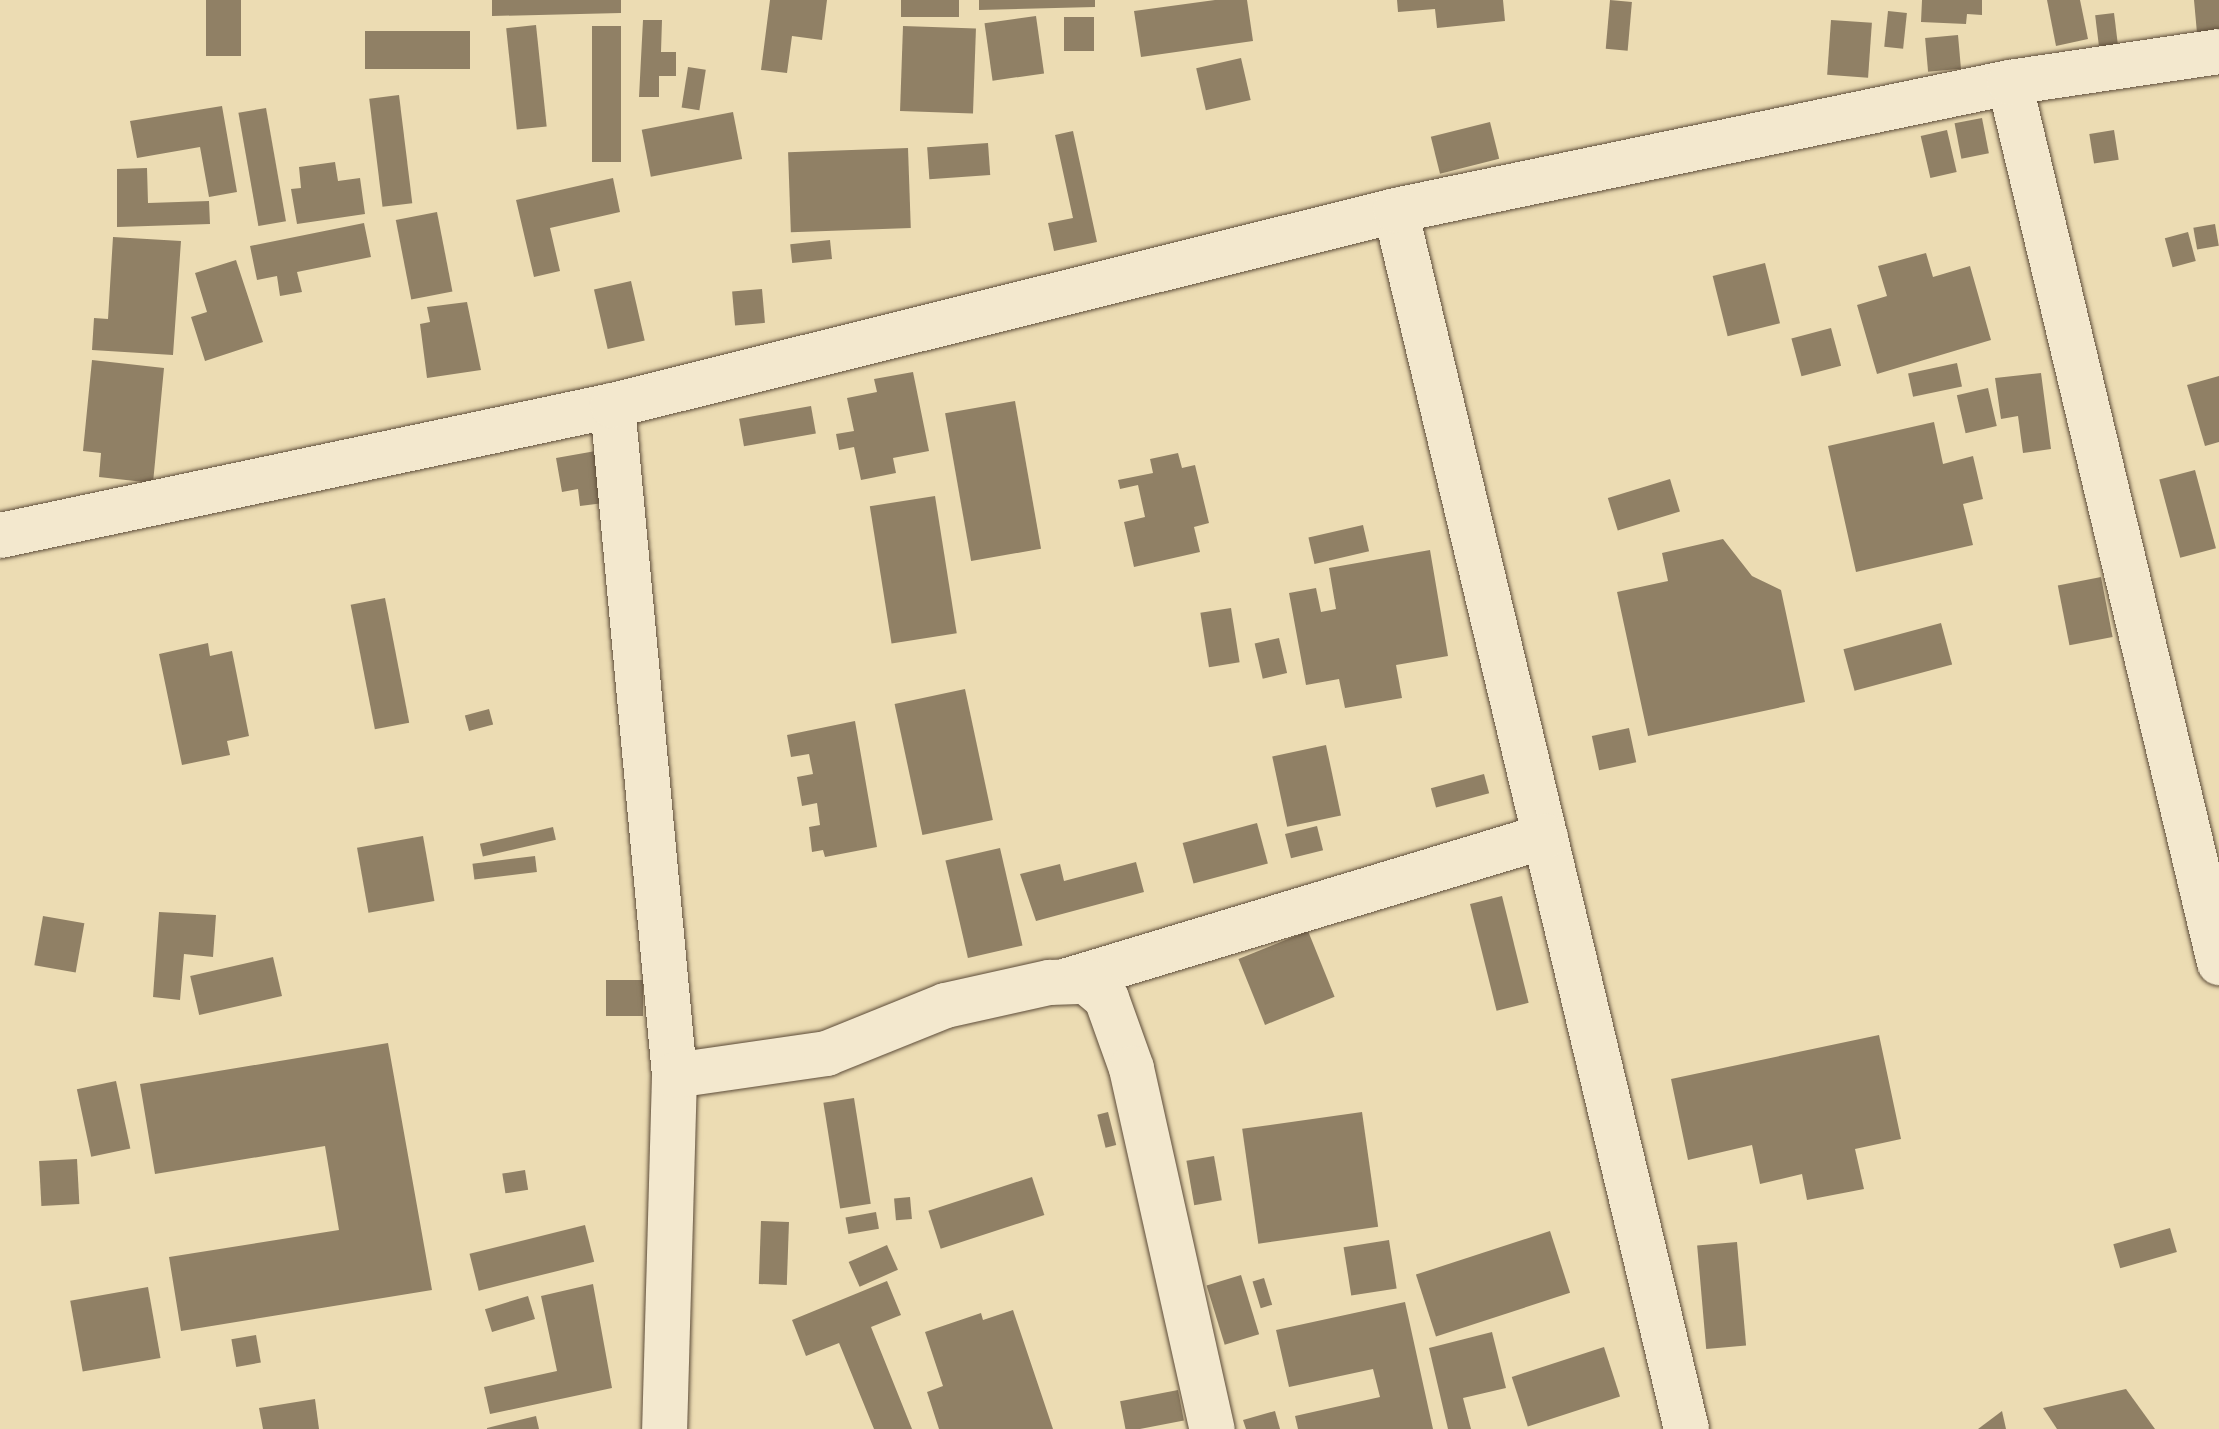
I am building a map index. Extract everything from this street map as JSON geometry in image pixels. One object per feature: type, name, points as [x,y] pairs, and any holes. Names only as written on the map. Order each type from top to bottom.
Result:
[{"type":"street","points":[[0,535],[612,405],[1395,210],[2009,82],[2219,51]]},
{"type":"street","points":[[2009,82],[2219,962]]},
{"type":"street","points":[[1395,210],[1686,1429]]},
{"type":"street","points":[[612,405],[674,1075],[664,1429]]},
{"type":"street","points":[[674,1075],[826,1053],[945,1005],[1067,980],[1545,836]]},
{"type":"street","points":[[1067,980],[1086,981],[1106,998],[1132,1068],[1212,1429]]},
{"type":"building","points":[[206,0],[241,0],[241,56],[206,56]]},
{"type":"building","points":[[492,0],[621,0],[621,13],[492,16]]},
{"type":"building","points":[[770,0],[827,0],[822,40],[792,36],[787,73],[761,70]]},
{"type":"building","points":[[901,0],[959,0],[959,17],[901,17]]},
{"type":"building","points":[[979,0],[1095,0],[1095,7],[979,10]]},
{"type":"building","points":[[1215,0],[1247,0],[1253,41],[1141,57],[1134,11]]},
{"type":"building","points":[[1397,0],[1503,0],[1505,21],[1437,28],[1435,9],[1398,12]]},
{"type":"building","points":[[1610,0],[1632,2],[1628,51],[1606,49]]},
{"type":"building","points":[[1922,0],[1982,0],[1982,15],[1967,14],[1966,24],[1921,22]]},
{"type":"building","points":[[2047,0],[2080,0],[2088,39],[2056,46]]},
{"type":"building","points":[[2194,0],[2219,0],[2219,31],[2197,33]]},
{"type":"building","points":[[1888,11],[1907,13],[1903,49],[1884,47]]},
{"type":"building","points":[[2114,13],[2118,46],[2099,48],[2095,15]]},
{"type":"building","points":[[1036,16],[1044,73],[993,81],[985,23]]},
{"type":"building","points":[[1064,17],[1094,17],[1094,51],[1064,51]]},
{"type":"building","points":[[643,20],[662,20],[661,52],[676,52],[676,76],[659,76],[659,97],[639,97]]},
{"type":"building","points":[[1831,20],[1872,23],[1868,78],[1827,75]]},
{"type":"building","points":[[536,25],[547,126],[517,130],[506,28]]},
{"type":"building","points":[[592,26],[621,26],[621,162],[592,162]]},
{"type":"building","points":[[903,26],[976,29],[973,113],[900,111]]},
{"type":"building","points":[[365,31],[470,31],[470,69],[365,69]]},
{"type":"building","points":[[1958,35],[1961,69],[1928,72],[1925,38]]},
{"type":"building","points":[[1241,58],[1251,100],[1206,110],[1196,68]]},
{"type":"building","points":[[688,67],[706,70],[699,110],[682,107]]},
{"type":"building","points":[[399,95],[412,203],[383,207],[369,99]]},
{"type":"building","points":[[222,106],[237,192],[209,197],[200,147],[137,158],[130,121]]},
{"type":"building","points":[[266,108],[286,221],[258,226],[238,113]]},
{"type":"building","points":[[733,112],[742,159],[651,177],[642,130]]},
{"type":"building","points":[[1982,118],[1989,153],[1961,159],[1955,123]]},
{"type":"building","points":[[1490,122],[1499,159],[1440,174],[1431,137]]},
{"type":"building","points":[[1947,130],[1957,172],[1930,178],[1921,136]]},
{"type":"building","points":[[2114,130],[2119,160],[2094,164],[2089,134]]},
{"type":"building","points":[[1073,131],[1097,242],[1054,251],[1048,223],[1073,218],[1055,135]]},
{"type":"building","points":[[988,143],[990,175],[929,179],[927,147]]},
{"type":"building","points":[[908,148],[911,228],[791,232],[788,152]]},
{"type":"building","points":[[335,162],[338,181],[360,178],[365,214],[297,224],[291,189],[301,188],[299,167]]},
{"type":"building","points":[[147,168],[148,203],[209,201],[210,224],[117,227],[117,169]]},
{"type":"building","points":[[613,178],[620,212],[550,228],[560,271],[534,277],[516,200]]},
{"type":"building","points":[[437,212],[452,292],[411,300],[396,220]]},
{"type":"building","points":[[364,223],[371,257],[297,272],[302,292],[280,296],[277,276],[257,280],[250,246]]},
{"type":"building","points":[[2215,224],[2219,246],[2197,249],[2193,228]]},
{"type":"building","points":[[2188,232],[2196,261],[2173,267],[2165,238]]},
{"type":"building","points":[[113,237],[181,241],[173,355],[92,350],[94,318],[108,319]]},
{"type":"building","points":[[830,240],[832,259],[792,263],[790,244]]},
{"type":"building","points":[[1926,253],[1933,277],[1970,266],[1991,340],[1877,374],[1857,305],[1887,296],[1878,266]]},
{"type":"building","points":[[236,260],[263,342],[205,361],[191,317],[207,312],[195,273]]},
{"type":"building","points":[[1765,263],[1780,323],[1728,336],[1713,276]]},
{"type":"building","points":[[631,281],[645,340],[608,349],[594,290]]},
{"type":"building","points":[[762,289],[765,323],[735,325],[732,292]]},
{"type":"building","points":[[467,302],[481,370],[427,378],[420,324],[430,322],[427,307]]},
{"type":"building","points":[[1831,328],[1841,366],[1801,376],[1791,339]]},
{"type":"building","points":[[92,360],[164,368],[153,483],[99,477],[101,453],[83,451]]},
{"type":"building","points":[[1957,363],[1962,386],[1913,397],[1908,373]]},
{"type":"building","points":[[913,372],[929,451],[893,458],[896,473],[861,480],[854,447],[839,450],[836,434],[854,431],[847,398],[877,392],[874,379]]},
{"type":"building","points":[[2041,373],[2051,449],[2023,453],[2018,416],[2001,419],[1995,378]]},
{"type":"building","points":[[2219,376],[2219,442],[2205,446],[2187,385]]},
{"type":"building","points":[[1988,388],[1997,426],[1966,433],[1957,395]]},
{"type":"building","points":[[1015,401],[1041,549],[971,561],[945,413]]},
{"type":"building","points":[[811,406],[816,434],[744,446],[739,419]]},
{"type":"building","points":[[1934,422],[1943,464],[1973,456],[1983,499],[1963,504],[1973,545],[1856,572],[1828,446]]},
{"type":"building","points":[[607,449],[612,502],[580,506],[578,489],[562,492],[556,458]]},
{"type":"building","points":[[1178,453],[1182,468],[1195,465],[1209,523],[1194,527],[1200,552],[1134,567],[1124,522],[1145,517],[1138,485],[1120,489],[1118,480],[1153,473],[1150,459]]},
{"type":"building","points":[[2195,470],[2216,548],[2180,558],[2159,480]]},
{"type":"building","points":[[1670,479],[1680,512],[1618,531],[1608,498]]},
{"type":"building","points":[[935,496],[957,633],[892,644],[870,506]]},
{"type":"building","points":[[1363,525],[1369,551],[1315,564],[1308,538]]},
{"type":"building","points":[[1723,539],[1752,576],[1781,590],[1805,702],[1648,736],[1617,592],[1668,581],[1662,553]]},
{"type":"building","points":[[1430,550],[1448,656],[1396,665],[1402,698],[1345,708],[1339,679],[1306,685],[1289,593],[1316,588],[1321,612],[1336,609],[1329,568]]},
{"type":"building","points":[[2101,577],[2113,637],[2069,645],[2058,585]]},
{"type":"building","points":[[385,598],[409,723],[375,729],[351,605]]},
{"type":"building","points":[[1231,608],[1240,662],[1209,667],[1200,613]]},
{"type":"building","points":[[1941,623],[1952,665],[1855,691],[1843,649]]},
{"type":"building","points":[[1279,638],[1287,673],[1263,679],[1255,644]]},
{"type":"building","points":[[208,643],[210,656],[232,651],[249,736],[227,741],[230,755],[182,765],[159,654]]},
{"type":"building","points":[[965,689],[993,820],[922,835],[895,704]]},
{"type":"building","points":[[489,709],[493,724],[469,731],[465,715]]},
{"type":"building","points":[[855,721],[877,847],[825,857],[823,850],[812,852],[809,827],[820,825],[817,803],[802,806],[797,777],[813,774],[809,754],[791,757],[787,735]]},
{"type":"building","points":[[1629,728],[1636,762],[1599,770],[1592,736]]},
{"type":"building","points":[[1326,745],[1341,815],[1287,827],[1272,756]]},
{"type":"building","points":[[1484,774],[1489,793],[1436,808],[1431,788]]},
{"type":"building","points":[[1257,823],[1268,864],[1193,883],[1183,843]]},
{"type":"building","points":[[1317,826],[1323,850],[1291,858],[1285,834]]},
{"type":"building","points":[[553,827],[556,840],[483,857],[480,844]]},
{"type":"building","points":[[423,836],[434,901],[368,913],[357,848]]},
{"type":"building","points":[[1000,848],[1022,945],[968,958],[945,861]]},
{"type":"building","points":[[535,856],[537,872],[474,880],[472,864]]},
{"type":"building","points":[[1136,862],[1144,892],[1036,921],[1020,874],[1060,864],[1064,881]]},
{"type":"building","points":[[1502,896],[1529,1003],[1497,1011],[1470,904]]},
{"type":"building","points":[[159,912],[216,915],[213,957],[184,954],[180,1000],[153,997]]},
{"type":"building","points":[[43,916],[84,923],[76,973],[34,965]]},
{"type":"building","points":[[1308,931],[1335,997],[1265,1025],[1238,959]]},
{"type":"building","points":[[273,957],[282,996],[199,1015],[190,976]]},
{"type":"building","points":[[606,980],[643,980],[643,1016],[606,1016]]},
{"type":"building","points":[[1879,1035],[1901,1139],[1855,1149],[1864,1189],[1807,1200],[1802,1174],[1760,1184],[1752,1145],[1688,1160],[1671,1079]]},
{"type":"building","points":[[388,1043],[432,1290],[181,1331],[169,1257],[339,1230],[325,1146],[155,1174],[140,1084]]},
{"type":"building","points":[[116,1081],[130,1148],[91,1157],[77,1089]]},
{"type":"building","points":[[854,1098],[871,1204],[840,1209],[823,1103]]},
{"type":"building","points":[[1108,1112],[1116,1145],[1106,1148],[1097,1115]]},
{"type":"building","points":[[1362,1112],[1378,1227],[1258,1244],[1242,1129]]},
{"type":"building","points":[[1214,1156],[1222,1200],[1194,1205],[1186,1161]]},
{"type":"building","points":[[77,1159],[79,1204],[41,1206],[39,1161]]},
{"type":"building","points":[[525,1170],[528,1190],[505,1193],[502,1174]]},
{"type":"building","points":[[1032,1177],[1044,1215],[941,1249],[928,1211]]},
{"type":"building","points":[[910,1197],[912,1219],[896,1220],[894,1198]]},
{"type":"building","points":[[876,1212],[879,1229],[848,1234],[845,1217]]},
{"type":"building","points":[[761,1221],[789,1222],[787,1285],[759,1284]]},
{"type":"building","points":[[585,1225],[594,1262],[479,1291],[470,1254]]},
{"type":"building","points":[[2170,1228],[2177,1252],[2120,1268],[2113,1244]]},
{"type":"building","points":[[1550,1231],[1570,1293],[1436,1336],[1416,1275]]},
{"type":"building","points":[[1389,1240],[1397,1288],[1351,1296],[1344,1247]]},
{"type":"building","points":[[1737,1242],[1746,1346],[1706,1349],[1697,1245]]},
{"type":"building","points":[[887,1245],[898,1270],[860,1287],[849,1262]]},
{"type":"building","points":[[1241,1275],[1259,1334],[1225,1345],[1207,1286]]},
{"type":"building","points":[[1264,1278],[1272,1305],[1261,1308],[1253,1282]]},
{"type":"building","points":[[887,1281],[901,1315],[871,1327],[912,1429],[874,1429],[839,1343],[806,1356],[792,1320]]},
{"type":"building","points":[[593,1284],[612,1388],[490,1414],[484,1387],[557,1371],[541,1296]]},
{"type":"building","points":[[148,1287],[161,1358],[83,1372],[70,1301]]},
{"type":"building","points":[[528,1296],[535,1319],[492,1332],[485,1309]]},
{"type":"building","points":[[1405,1302],[1433,1429],[1298,1429],[1295,1416],[1380,1397],[1373,1369],[1289,1387],[1276,1330]]},
{"type":"building","points":[[1013,1310],[1053,1429],[939,1429],[927,1392],[943,1386],[925,1332],[981,1313],[983,1320]]},
{"type":"building","points":[[1492,1332],[1506,1388],[1463,1398],[1471,1429],[1448,1429],[1429,1348]]},
{"type":"building","points":[[256,1335],[261,1363],[236,1367],[231,1339]]},
{"type":"building","points":[[1604,1347],[1620,1396],[1528,1426],[1512,1377]]},
{"type":"building","points":[[2126,1389],[2155,1429],[2057,1429],[2043,1408]]},
{"type":"building","points":[[1178,1390],[1184,1420],[1125,1429],[1120,1401]]},
{"type":"building","points":[[315,1399],[319,1429],[263,1429],[259,1408]]},
{"type":"building","points":[[1275,1411],[1280,1429],[1246,1429],[1243,1420]]},
{"type":"building","points":[[2002,1411],[2006,1429],[1978,1429]]},
{"type":"building","points":[[536,1416],[539,1429],[487,1429],[487,1428]]}]
